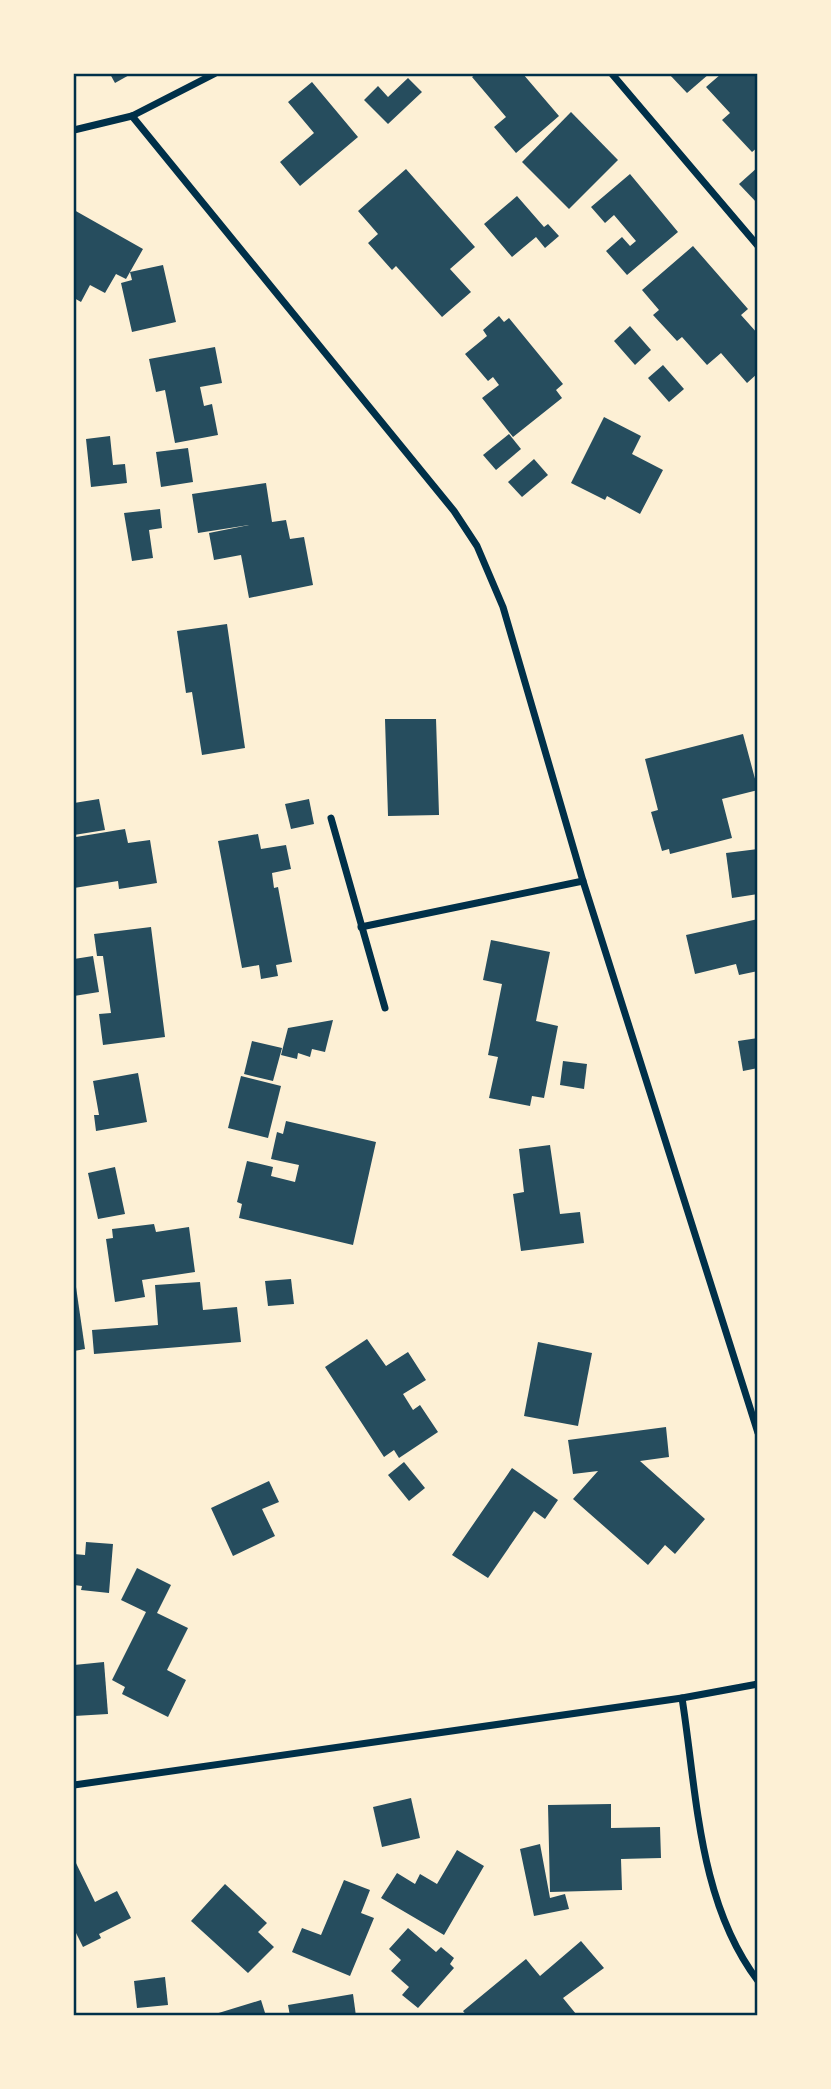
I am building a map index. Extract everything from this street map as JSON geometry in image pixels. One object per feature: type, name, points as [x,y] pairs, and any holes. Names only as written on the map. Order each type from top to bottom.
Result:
[{"type":"street","points":[[74,130],[131,116],[214,74]]},
{"type":"street","points":[[612,74],[758,246]]},
{"type":"street","points":[[131,116],[439,493],[477,546],[503,607],[583,881],[758,1433]]},
{"type":"street","points":[[331,818],[385,1008]]},
{"type":"street","points":[[361,927],[583,881]]},
{"type":"street","points":[[74,1785],[682,1698],[758,1684]]},
{"type":"street","points":[[682,1698],[710,1880],[737,1948],[758,1981]]},
{"type":"building","points":[[110,74],[131,74],[115,83]]},
{"type":"building","points":[[476,74],[523,74],[559,116],[516,153],[494,127],[506,117],[472,77]]},
{"type":"building","points":[[669,74],[709,74],[687,93]]},
{"type":"building","points":[[721,74],[758,75],[758,147],[752,152],[722,120],[730,113],[706,87]]},
{"type":"building","points":[[408,78],[422,92],[388,124],[364,100],[378,86],[388,97]]},
{"type":"building","points":[[312,82],[358,137],[300,186],[280,162],[314,133],[288,102]]},
{"type":"building","points":[[571,112],[618,160],[569,209],[522,162]]},
{"type":"building","points":[[758,167],[758,204],[739,184]]},
{"type":"building","points":[[406,169],[475,247],[450,269],[471,292],[442,317],[396,266],[392,270],[368,243],[378,234],[358,211]]},
{"type":"building","points":[[630,174],[678,232],[627,275],[606,251],[622,237],[630,246],[636,241],[614,215],[605,223],[591,207]]},
{"type":"building","points":[[517,196],[544,227],[548,224],[559,236],[545,248],[536,237],[512,257],[484,224]]},
{"type":"building","points":[[74,210],[143,249],[126,279],[116,274],[105,293],[90,285],[81,302],[74,298]]},
{"type":"building","points":[[693,246],[748,309],[741,315],[758,334],[758,373],[747,383],[721,353],[707,365],[682,337],[677,341],[653,315],[659,310],[642,290]]},
{"type":"building","points":[[163,265],[176,322],[132,332],[121,283],[132,280],[130,272]]},
{"type":"building","points":[[499,316],[504,322],[509,318],[563,384],[556,390],[562,398],[513,437],[482,398],[499,385],[493,377],[488,381],[465,354],[487,336],[483,330]]},
{"type":"building","points":[[630,326],[651,350],[635,365],[614,341]]},
{"type":"building","points":[[215,347],[222,383],[200,387],[204,406],[212,404],[218,435],[175,443],[165,390],[156,392],[149,359]]},
{"type":"building","points":[[663,365],[684,389],[669,402],[648,378]]},
{"type":"building","points":[[604,417],[641,436],[632,454],[663,470],[640,514],[607,496],[605,500],[571,483]]},
{"type":"building","points":[[509,434],[521,449],[496,470],[483,455]]},
{"type":"building","points":[[110,436],[113,465],[125,464],[127,483],[91,487],[86,439]]},
{"type":"building","points":[[188,448],[193,482],[161,487],[156,452]]},
{"type":"building","points":[[534,459],[548,475],[522,497],[508,482]]},
{"type":"building","points":[[266,483],[272,522],[286,520],[290,539],[304,537],[313,585],[249,598],[241,555],[214,560],[209,533],[249,525],[198,533],[192,494]]},
{"type":"building","points":[[160,509],[162,528],[149,530],[153,558],[132,561],[124,513]]},
{"type":"building","points":[[227,624],[245,748],[202,755],[192,692],[186,693],[177,631]]},
{"type":"building","points":[[385,719],[436,719],[439,815],[388,816]]},
{"type":"building","points":[[743,734],[758,790],[722,799],[732,838],[670,854],[669,849],[662,851],[651,812],[658,810],[645,759]]},
{"type":"building","points":[[99,799],[105,830],[74,835],[74,803]]},
{"type":"building","points":[[309,799],[314,824],[291,829],[285,804]]},
{"type":"building","points":[[125,829],[128,843],[150,840],[157,883],[119,889],[118,881],[74,888],[76,837]]},
{"type":"building","points":[[258,834],[261,849],[286,845],[291,869],[272,873],[274,888],[278,887],[292,962],[276,965],[278,976],[261,979],[259,965],[242,968],[218,841]]},
{"type":"building","points":[[758,849],[758,894],[732,898],[726,853]]},
{"type":"building","points":[[758,919],[758,971],[739,975],[736,964],[695,974],[686,935]]},
{"type":"building","points":[[151,927],[165,1037],[103,1045],[99,1014],[111,1013],[103,956],[97,956],[94,934]]},
{"type":"building","points":[[491,940],[550,952],[536,1021],[558,1026],[544,1098],[532,1096],[530,1106],[489,1098],[498,1057],[488,1055],[502,984],[483,980]]},
{"type":"building","points":[[93,956],[99,992],[74,996],[74,959]]},
{"type":"building","points":[[333,1020],[325,1052],[312,1049],[310,1057],[298,1053],[297,1059],[281,1055],[288,1028]]},
{"type":"building","points":[[758,1038],[758,1068],[743,1071],[738,1041]]},
{"type":"building","points":[[252,1041],[282,1048],[273,1081],[244,1074]]},
{"type":"building","points":[[563,1061],[587,1064],[584,1089],[560,1085]]},
{"type":"building","points":[[138,1073],[147,1122],[96,1131],[94,1115],[99,1115],[93,1081]]},
{"type":"building","points":[[241,1076],[281,1086],[268,1138],[228,1128]]},
{"type":"building","points":[[286,1121],[376,1142],[353,1245],[239,1218],[242,1204],[237,1202],[247,1161],[273,1167],[271,1176],[295,1182],[299,1165],[271,1159],[277,1132],[283,1134]]},
{"type":"building","points":[[550,1145],[560,1214],[580,1212],[584,1243],[521,1251],[513,1194],[524,1192],[519,1149]]},
{"type":"building","points":[[115,1167],[125,1214],[98,1219],[88,1173]]},
{"type":"building","points":[[154,1224],[156,1232],[189,1227],[195,1272],[142,1280],[145,1297],[115,1302],[106,1239],[113,1238],[112,1229]]},
{"type":"building","points":[[291,1279],[294,1304],[268,1306],[265,1281]]},
{"type":"building","points":[[200,1282],[203,1310],[237,1307],[241,1342],[94,1354],[92,1330],[158,1325],[155,1285]]},
{"type":"building","points":[[76,1287],[85,1349],[74,1351],[74,1288]]},
{"type":"building","points":[[367,1339],[386,1366],[408,1352],[426,1380],[403,1394],[413,1410],[420,1405],[438,1432],[399,1458],[394,1450],[384,1457],[325,1367]]},
{"type":"building","points":[[538,1342],[592,1353],[578,1426],[524,1416]]},
{"type":"building","points":[[666,1427],[669,1457],[640,1461],[705,1519],[675,1554],[665,1545],[648,1565],[573,1499],[598,1471],[573,1474],[568,1440]]},
{"type":"building","points":[[404,1462],[425,1488],[409,1501],[388,1475]]},
{"type":"building","points":[[512,1468],[558,1500],[545,1519],[534,1511],[488,1578],[452,1555]]},
{"type":"building","points":[[269,1481],[279,1502],[262,1509],[275,1536],[233,1556],[211,1508]]},
{"type":"building","points":[[86,1542],[113,1544],[109,1593],[81,1590],[82,1586],[74,1585],[74,1554],[85,1555]]},
{"type":"building","points":[[137,1568],[171,1585],[157,1613],[188,1628],[167,1670],[186,1680],[168,1717],[122,1694],[125,1687],[112,1680],[146,1612],[121,1600]]},
{"type":"building","points":[[104,1662],[108,1714],[74,1716],[74,1665]]},
{"type":"building","points":[[411,1798],[420,1838],[382,1847],[373,1807]]},
{"type":"building","points":[[611,1804],[611,1828],[660,1827],[661,1858],[621,1859],[622,1890],[550,1892],[548,1805]]},
{"type":"building","points":[[540,1844],[550,1898],[565,1894],[569,1909],[534,1916],[520,1849]]},
{"type":"building","points":[[457,1850],[484,1866],[444,1935],[381,1898],[397,1873],[415,1884],[420,1874],[437,1884]]},
{"type":"building","points":[[74,1859],[95,1902],[117,1891],[131,1918],[99,1934],[101,1938],[83,1947],[74,1929]]},
{"type":"building","points":[[344,1880],[370,1890],[361,1913],[374,1918],[350,1976],[292,1952],[302,1928],[321,1935]]},
{"type":"building","points":[[225,1884],[267,1923],[258,1932],[274,1947],[248,1973],[191,1921]]},
{"type":"building","points":[[408,1928],[436,1952],[441,1947],[454,1958],[450,1964],[454,1968],[418,2008],[402,1995],[409,1987],[391,1971],[401,1960],[389,1949]]},
{"type":"building","points":[[581,1941],[604,1968],[563,1998],[576,2014],[574,2016],[467,2016],[463,2011],[526,1959],[540,1976]]},
{"type":"building","points":[[165,1977],[168,2005],[137,2008],[134,1981]]},
{"type":"building","points":[[353,1994],[356,2016],[290,2016],[288,2005]]},
{"type":"building","points":[[261,2000],[266,2016],[212,2016],[212,2015]]}]
